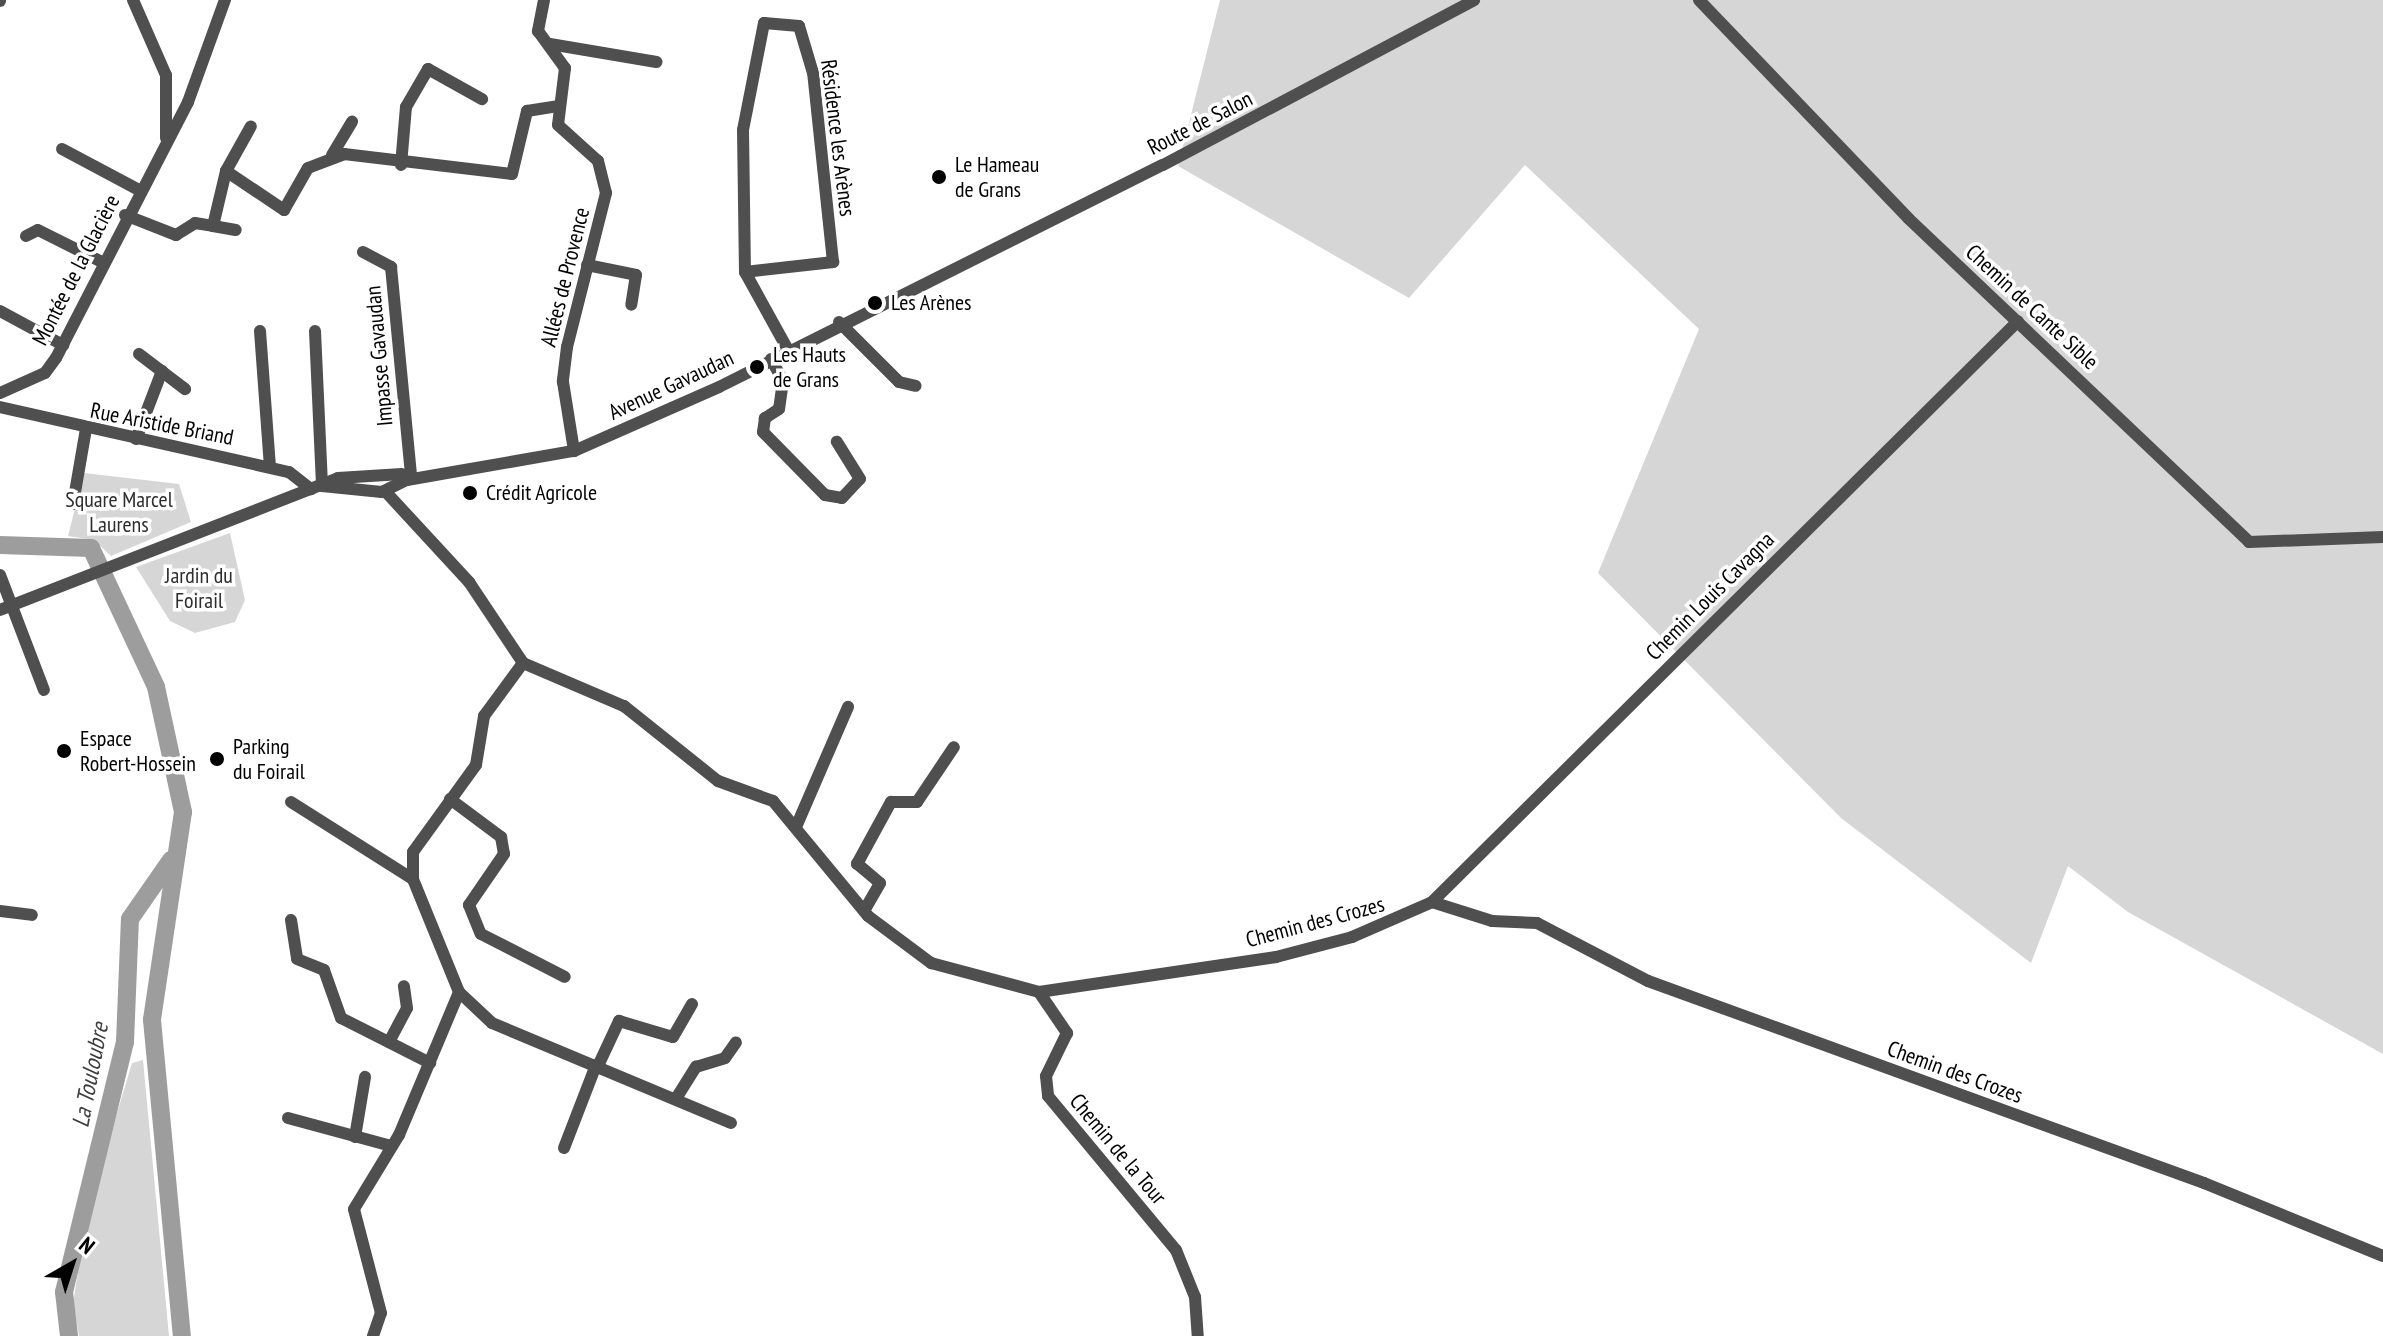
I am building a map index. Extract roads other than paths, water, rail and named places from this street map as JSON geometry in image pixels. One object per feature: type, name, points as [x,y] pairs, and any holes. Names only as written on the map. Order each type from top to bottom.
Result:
[{"type":"street","points":[[133,0],[166,75],[166,141]]},
{"type":"street","name":"Montée de la Glacière","points":[[0,393],[45,373],[63,345],[100,261],[188,102],[225,0]]},
{"type":"street","points":[[332,155],[401,165],[512,174],[527,111],[558,106],[565,68],[546,44],[538,24],[544,0]]},
{"type":"street","name":"Route de Salon","points":[[940,274],[1474,0]]},
{"type":"street","name":"Chemin de Cante Sible","points":[[1699,0],[1834,144],[2249,542],[2383,537]]},
{"type":"street","name":"Résidence les Arènes","points":[[745,272],[833,262],[813,73],[799,26],[764,23],[743,130],[745,272],[788,350]]},
{"type":"street","points":[[546,44],[656,62]]},
{"type":"street","points":[[401,165],[406,107],[428,69],[482,99]]},
{"type":"street","name":"Allées de Provence","points":[[558,106],[565,135],[603,169],[606,193],[587,265],[563,382],[574,451]]},
{"type":"street","points":[[226,171],[284,210],[308,168],[332,155],[352,122]]},
{"type":"street","points":[[213,226],[226,171],[251,126]]},
{"type":"street","points":[[62,149],[139,190]]},
{"type":"street","points":[[125,215],[176,235],[195,223],[236,230]]},
{"type":"street","points":[[36,229],[100,261]]},
{"type":"street","name":"Impasse Gavaudan","points":[[363,252],[391,267],[411,473]]},
{"type":"street","points":[[587,265],[636,275],[631,305]]},
{"type":"street","name":"Avenue Gavaudan","points":[[382,484],[449,475],[574,451],[771,359],[839,322],[940,274]]},
{"type":"street","points":[[0,311],[63,345]]},
{"type":"street","name":"Chemin Louis Cavagna","points":[[1432,902],[2018,321]]},
{"type":"street","points":[[839,322],[899,382],[916,386]]},
{"type":"street","points":[[260,331],[270,467]]},
{"type":"street","points":[[315,331],[316,488]]},
{"type":"street","points":[[139,354],[185,389]]},
{"type":"street","points":[[771,359],[783,381],[779,409],[765,418],[763,432],[825,495],[842,498],[860,479],[837,442]]},
{"type":"street","points":[[136,439],[162,371]]},
{"type":"street","name":"Rue Aristide Briand","points":[[0,407],[86,429],[270,467],[316,488]]},
{"type":"street","points":[[73,504],[86,429]]},
{"type":"street","name":"Avenue Gavaudan","points":[[382,484],[411,473],[449,475]]},
{"type":"street","points":[[6,608],[316,488],[382,484],[469,582],[523,663],[484,716],[476,765],[413,852],[413,879],[459,992],[492,1023],[677,1097],[731,1123]]},
{"type":"street","points":[[0,575],[6,608],[44,690]]},
{"type":"street","name":"Chemin des Crozes","points":[[523,663],[624,706],[718,781],[773,801],[864,911],[948,972],[1039,992],[1276,957],[1352,937],[1432,902],[1492,921],[1537,923],[1648,981],[2204,1183],[2383,1256]]},
{"type":"street","points":[[796,827],[848,707]]},
{"type":"street","points":[[864,911],[880,883],[857,864],[877,827],[891,802],[917,802],[954,747]]},
{"type":"street","points":[[450,799],[501,837],[504,854],[469,905],[481,934],[565,977]]},
{"type":"street","points":[[291,802],[413,879]]},
{"type":"street","points":[[0,911],[32,915]]},
{"type":"street","points":[[291,920],[297,959],[324,970],[341,1018],[430,1063]]},
{"type":"street","points":[[389,1042],[407,1008],[404,986]]},
{"type":"street","points":[[373,1336],[381,1313],[354,1209],[391,1146],[459,992]]},
{"type":"street","name":"Chemin de la Tour","points":[[1039,992],[1067,1033],[1046,1076],[1048,1096],[1176,1250],[1195,1297],[1198,1336]]},
{"type":"street","points":[[564,1148],[619,1021],[673,1037],[692,1004]]},
{"type":"street","points":[[677,1097],[696,1067],[725,1058],[736,1042]]},
{"type":"street","points":[[355,1137],[365,1077]]},
{"type":"street","points":[[288,1118],[391,1146]]},
{"type":"waterway","name":"La Touloubre","points":[[0,545],[91,548],[156,687],[183,812],[152,1020],[182,1336]]},
{"type":"waterway","name":"La Touloubre","points":[[69,1336],[64,1292],[125,1042],[130,919],[171,860]]},
{"type":"place","name":"Le Hameau de Grans","points":[[939,177]]},
{"type":"place","name":"Les Arènes","points":[[875,303]]},
{"type":"place","name":"Les Hauts de Grans","points":[[757,367]]},
{"type":"place","name":"Crédit Agricole","points":[[470,493]]},
{"type":"place","name":"Espace Robert-Hossein","points":[[64,751]]},
{"type":"place","name":"Parking du Foirail","points":[[217,759]]},
{"type":"park label","name":"Square Marcel Laurens","points":[[119,512]]},
{"type":"park label","name":"Jardin du Foirail","points":[[199,588]]}]
